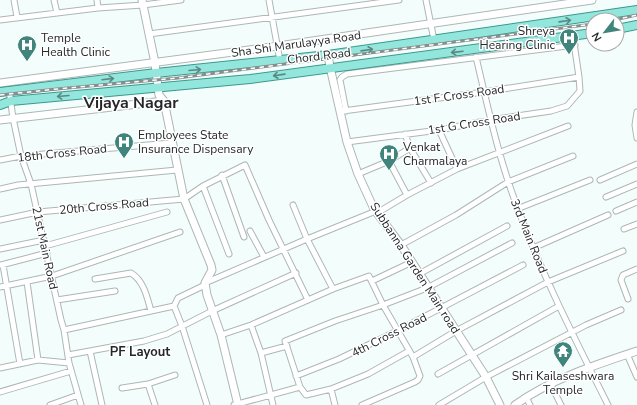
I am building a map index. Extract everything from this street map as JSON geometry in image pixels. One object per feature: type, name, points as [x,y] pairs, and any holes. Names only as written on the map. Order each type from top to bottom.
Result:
[{"type":"main road","name":"Chord Road","points":[[0,92],[156,73],[328,55],[637,10]]},
{"type":"main road","points":[[625,27],[637,25]]},
{"type":"main road","name":"Chord Road","points":[[0,105],[10,100],[250,79],[330,67],[585,34]]},
{"type":"street","points":[[14,0],[17,17]]},
{"type":"street","points":[[54,0],[57,13]]},
{"type":"street","points":[[97,0],[98,8]]},
{"type":"street","points":[[0,20],[181,0]]},
{"type":"street","points":[[269,0],[280,61]]},
{"type":"street","points":[[149,34],[399,0]]},
{"type":"street","points":[[426,0],[434,40]]},
{"type":"street","name":"Sha Shi Marulayya Road","points":[[0,83],[278,46],[592,0]]},
{"type":"street","points":[[143,3],[155,63],[159,95],[164,101],[171,143],[184,199],[211,265],[212,270],[205,284],[212,311],[221,335],[237,405],[271,394],[300,388]]},
{"type":"street","name":"1st G Cross Road","points":[[347,142],[439,130],[490,120],[551,111],[567,106],[580,91],[573,36]]},
{"type":"street","points":[[343,111],[340,83],[342,77],[347,74],[575,45]]},
{"type":"street","name":"Subbanna Garden Main road","points":[[328,55],[343,111],[347,142],[358,174],[376,212],[401,245],[427,288],[486,377],[500,405]]},
{"type":"street","name":"3rd Main Road","points":[[476,57],[490,120],[517,209],[559,306],[608,405]]},
{"type":"street","name":"1st F Cross Road","points":[[343,111],[484,92],[579,77]]},
{"type":"street","name":"21st Main Road","points":[[9,90],[21,156],[31,184],[38,212],[64,330],[69,363],[81,405]]},
{"type":"street","points":[[0,120],[164,101]]},
{"type":"street","points":[[637,112],[635,125],[637,138]]},
{"type":"street","points":[[207,405],[182,326],[174,306],[178,298],[205,284],[283,249],[376,212],[457,169],[568,126]]},
{"type":"street","points":[[439,130],[457,169]]},
{"type":"street","points":[[405,134],[410,148],[431,183]]},
{"type":"street","name":"18th Cross Road","points":[[0,160],[21,156],[171,143]]},
{"type":"street","points":[[358,174],[389,161],[410,148]]},
{"type":"street","points":[[401,245],[456,215],[508,182],[573,156]]},
{"type":"street","points":[[389,161],[407,195]]},
{"type":"street","points":[[600,180],[637,164]]},
{"type":"street","points":[[184,199],[222,175],[244,165],[268,220],[296,273],[308,300]]},
{"type":"street","points":[[0,189],[18,185],[177,170]]},
{"type":"street","points":[[222,175],[244,237]]},
{"type":"street","points":[[517,209],[590,180]]},
{"type":"street","points":[[606,197],[637,184]]},
{"type":"street","points":[[203,186],[229,254]]},
{"type":"street","name":"20th Cross Road","points":[[0,220],[38,212],[184,199]]},
{"type":"street","points":[[616,211],[637,202]]},
{"type":"street","points":[[292,204],[307,239],[333,289]]},
{"type":"street","points":[[45,246],[167,212]]},
{"type":"street","points":[[533,248],[608,215]]},
{"type":"street","points":[[624,229],[637,224]]},
{"type":"street","points":[[419,274],[507,226]]},
{"type":"street","points":[[250,231],[264,258]]},
{"type":"street","points":[[0,287],[52,276],[180,232]]},
{"type":"street","points":[[0,249],[44,240]]},
{"type":"street","points":[[409,351],[368,374],[331,389],[306,395],[300,388],[285,341],[335,321],[383,306],[427,288],[512,243]]},
{"type":"street","points":[[413,357],[456,331],[548,282],[623,251]]},
{"type":"street","points":[[20,364],[2,265],[47,253]]},
{"type":"street","points":[[372,281],[412,262]]},
{"type":"street","name":"4th Cross Road","points":[[296,376],[339,359],[398,331],[523,265]]},
{"type":"street","points":[[628,299],[621,280],[623,275],[637,269]]},
{"type":"street","points":[[95,279],[131,273],[138,277],[142,284],[151,311]]},
{"type":"street","points":[[68,355],[153,339],[167,334],[212,311],[296,273]]},
{"type":"street","points":[[221,335],[251,325],[333,289],[369,276],[383,306],[413,357],[420,376],[418,380],[362,405]]},
{"type":"street","points":[[27,282],[38,360]]},
{"type":"street","points":[[57,300],[115,290]]},
{"type":"street","points":[[64,330],[174,306]]},
{"type":"street","points":[[438,374],[471,354],[559,306]]},
{"type":"street","points":[[439,405],[486,377],[621,310]]},
{"type":"street","points":[[251,325],[261,353],[273,405]]},
{"type":"street","points":[[261,353],[287,346]]},
{"type":"street","points":[[90,351],[102,405]]},
{"type":"street","points":[[515,405],[526,397],[589,366],[637,351]]},
{"type":"street","points":[[627,354],[637,377]]},
{"type":"street","points":[[0,368],[38,360],[69,363]]},
{"type":"street","points":[[0,392],[71,371]]},
{"type":"street","points":[[122,388],[148,384],[175,375]]},
{"type":"street","points":[[148,384],[155,405]]},
{"type":"street","points":[[550,385],[562,405]]},
{"type":"street","points":[[331,389],[335,405]]},
{"type":"street","points":[[50,405],[78,395]]},
{"type":"street","points":[[526,397],[530,405]]},
{"type":"railway","points":[[625,18],[637,15]]},
{"type":"railway","points":[[0,95],[178,78],[585,25]]},
{"type":"place","name":"Shreya Hearing Clinic","points":[[569,55]]},
{"type":"place","name":"Temple Health Clinic","points":[[27,62]]},
{"type":"place","name":"Employees State Insurance Dispensary","points":[[124,159]]},
{"type":"place","name":"Venkat Charmalaya","points":[[389,171]]},
{"type":"place","name":"Shri Kailaseshwara Temple","points":[[563,368]]},
{"type":"district","name":"Vijaya Nagar","points":[[131,102]]},
{"type":"district","name":"PF Layout","points":[[140,351]]}]
